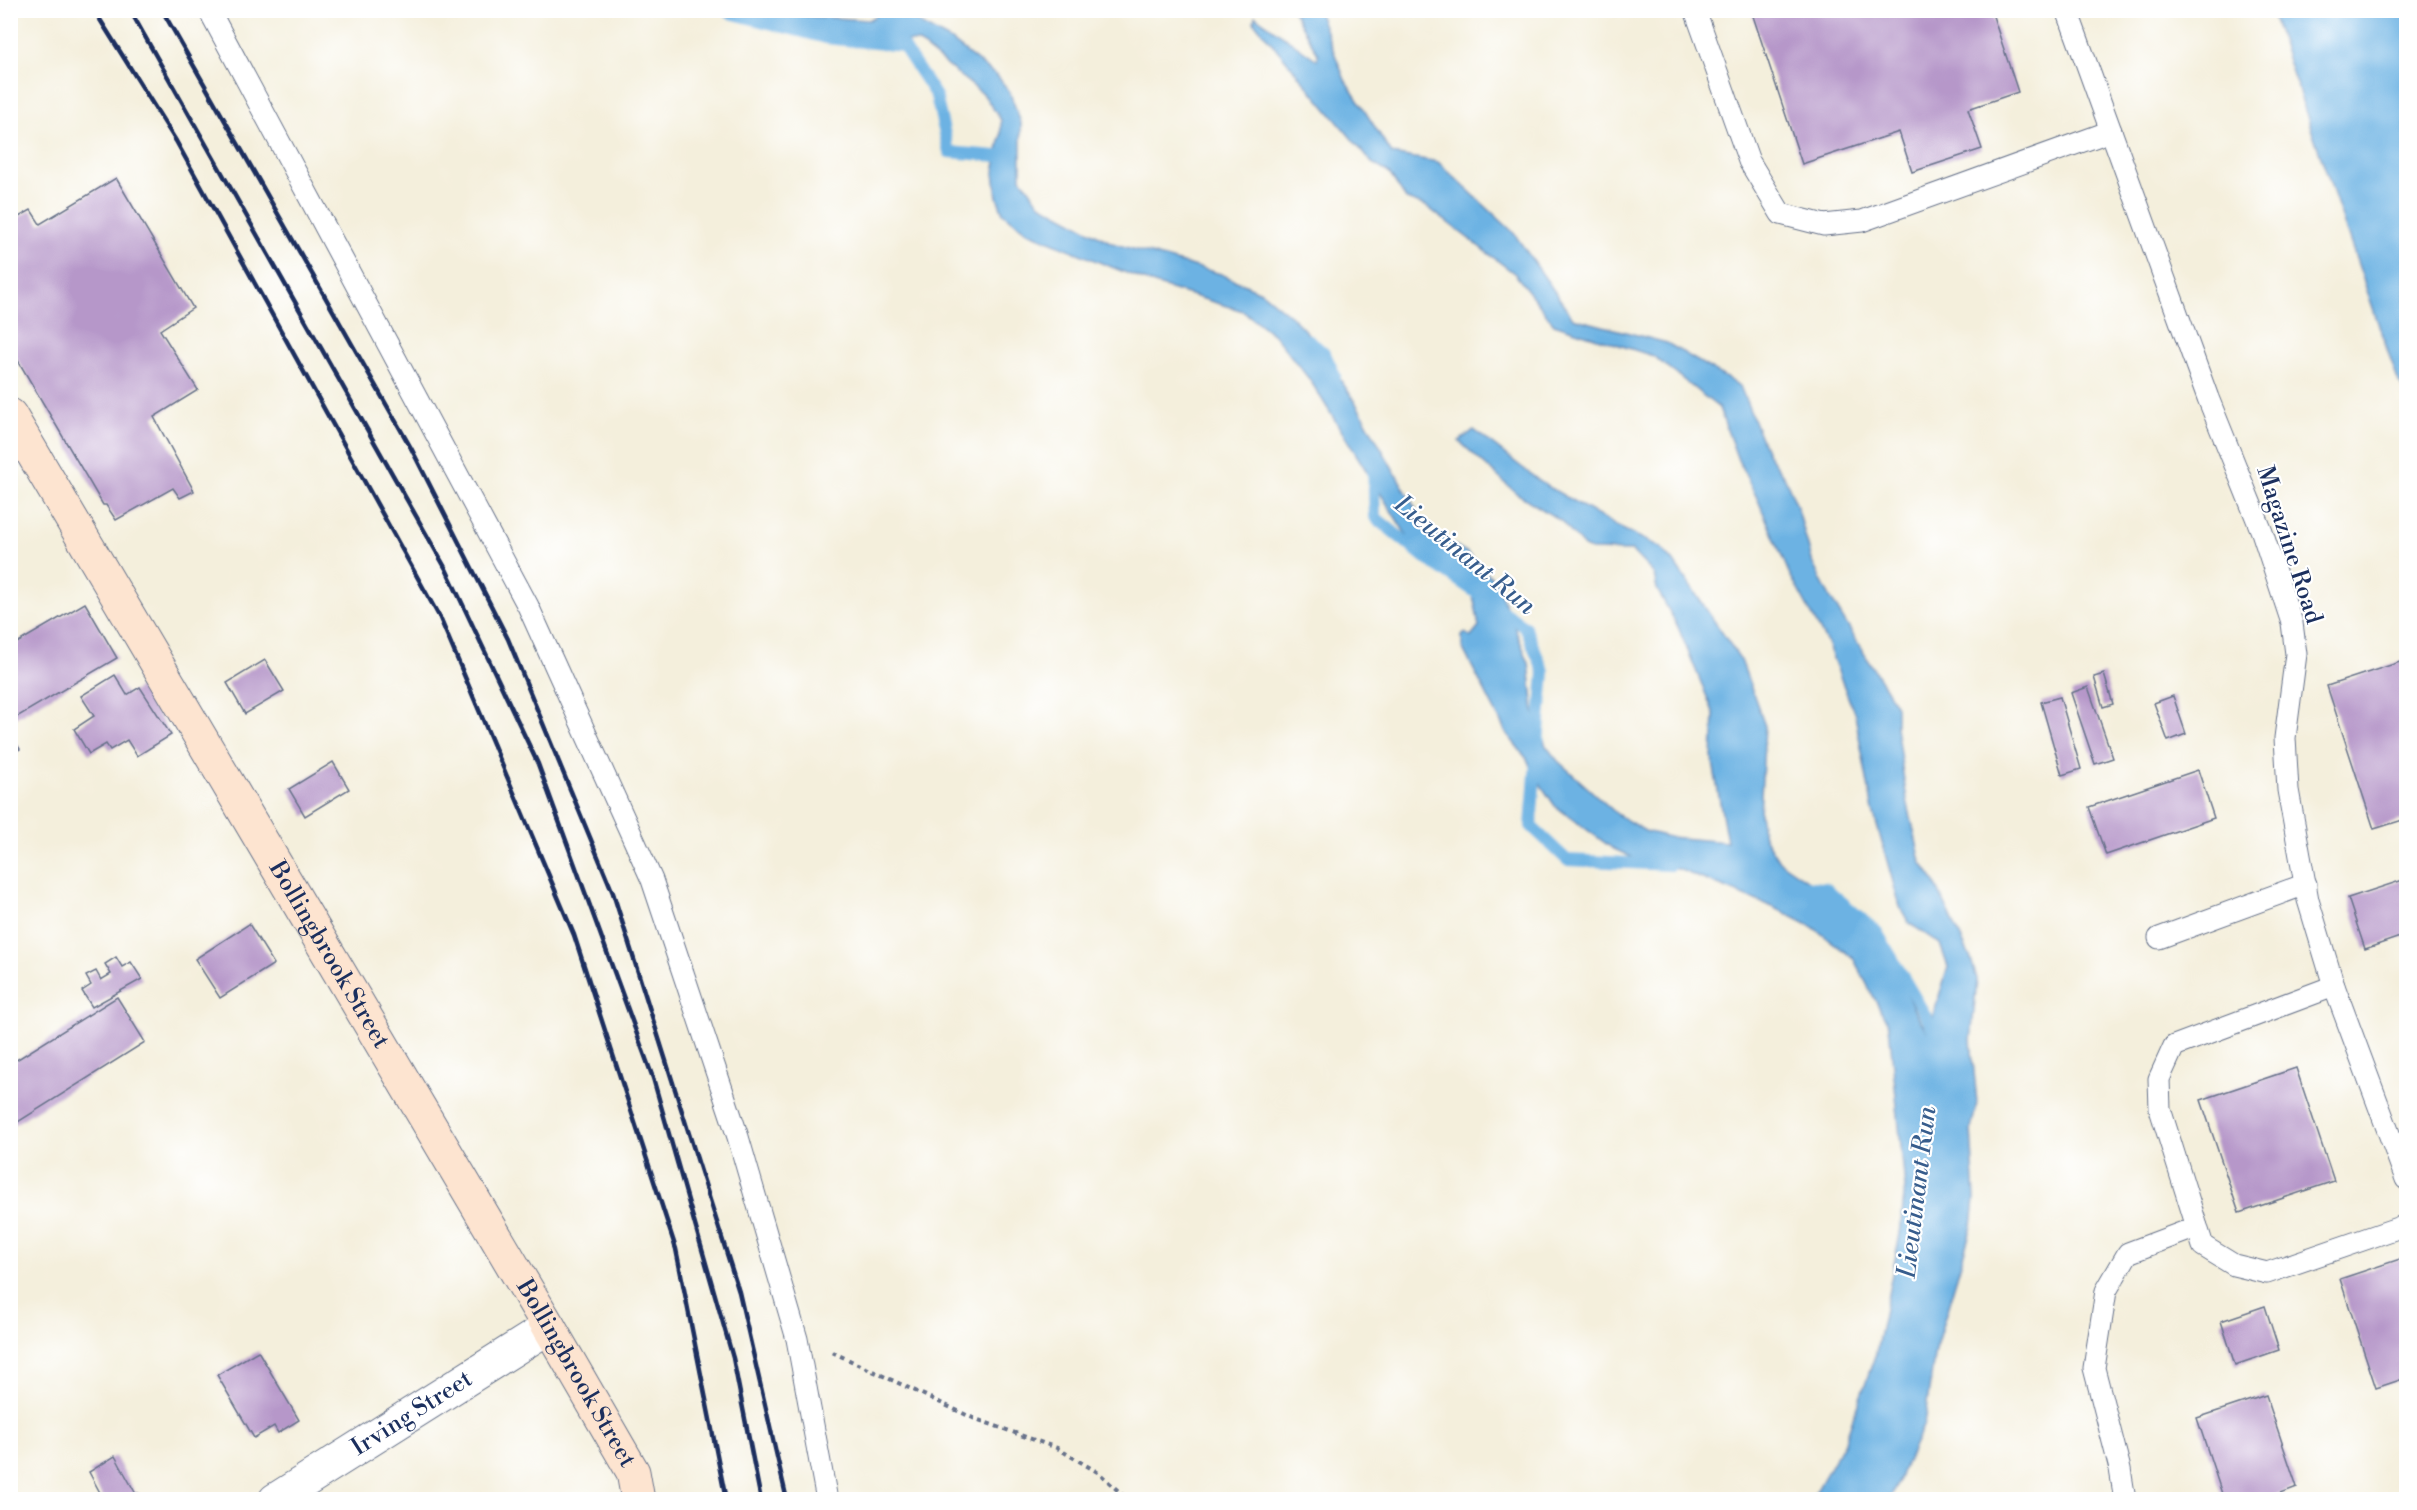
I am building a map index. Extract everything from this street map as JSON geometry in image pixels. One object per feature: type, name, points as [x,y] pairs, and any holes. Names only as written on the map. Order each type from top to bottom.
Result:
[{"type":"street","name":"Bollingbrook Street","points":[[10,415],[633,1472],[638,1500]]},
{"type":"street","name":"Irving Street","points":[[274,1500],[549,1327]]},
{"type":"lane","points":[[208,10],[528,606],[647,869],[738,1137],[797,1339],[827,1500]]},
{"type":"lane","points":[[1695,10],[1749,160],[1781,214],[1824,225],[1862,221],[2111,131]]},
{"type":"lane","name":"Magazine Road","points":[[2067,10],[2208,398],[2262,532],[2292,623],[2295,654],[2285,738],[2287,780],[2306,884],[2334,986],[2406,1179]]},
{"type":"lane","points":[[2159,938],[2306,884]]},
{"type":"lane","points":[[2334,986],[2174,1046],[2159,1079],[2160,1109],[2203,1246],[2234,1265],[2267,1273],[2406,1225]]},
{"type":"lane","points":[[2125,1500],[2120,1469],[2094,1368],[2106,1291],[2128,1253],[2197,1227]]},
{"type":"path","points":[[797,1339],[843,1356],[973,1418],[1058,1448],[1099,1473],[1128,1500]]},
{"type":"water","points":[[745,11],[792,11],[807,16],[869,20],[876,16],[877,11],[907,11],[922,25],[953,42],[999,78],[1010,93],[1021,123],[1021,178],[1040,204],[1112,243],[1221,274],[1261,292],[1292,317],[1313,339],[1354,400],[1427,529],[1468,553],[1496,582],[1529,663],[1534,712],[1546,746],[1558,761],[1618,815],[1645,831],[1669,837],[1727,842],[1712,757],[1714,714],[1678,627],[1657,589],[1654,574],[1632,551],[1591,550],[1584,547],[1561,521],[1516,493],[1459,441],[1474,430],[1542,483],[1616,526],[1660,547],[1673,561],[1741,660],[1765,726],[1760,814],[1764,837],[1779,861],[1856,916],[1882,940],[1895,962],[1915,1012],[1928,1032],[1948,967],[1940,944],[1909,923],[1900,907],[1873,811],[1855,715],[1827,643],[1789,573],[1738,460],[1719,408],[1653,356],[1554,324],[1515,274],[1426,206],[1406,199],[1389,173],[1372,163],[1254,22],[1255,16],[1317,60],[1318,54],[1293,11],[1318,11],[1345,80],[1392,154],[1438,162],[1513,232],[1573,318],[1667,343],[1740,386],[1767,453],[1785,478],[1797,506],[1813,564],[1827,592],[1896,706],[1896,727],[1907,800],[1921,862],[1933,879],[1971,959],[1977,979],[1971,1040],[1977,1103],[1971,1129],[1975,1199],[1972,1226],[1935,1350],[1924,1424],[1890,1499],[1812,1499],[1846,1438],[1876,1353],[1900,1235],[1905,1187],[1889,1026],[1853,958],[1814,928],[1775,908],[1678,869],[1640,861],[1612,848],[1555,806],[1534,775],[1527,759],[1507,734],[1462,647],[1462,636],[1465,633],[1471,637],[1479,627],[1473,596],[1467,583],[1455,573],[1420,557],[1310,380],[1274,335],[1243,311],[1154,284],[1099,262],[1028,232],[1003,213],[997,197],[994,173],[1001,135],[1001,120],[984,95],[918,42],[819,38]]},
{"type":"water","points":[[2271,11],[2406,11],[2406,394],[2397,378]]},
{"type":"building","points":[[1751,10],[1991,10],[2018,92],[1968,109],[1982,149],[1912,172],[1899,132],[1802,164]]},
{"type":"building","points":[[116,178],[193,308],[160,330],[198,390],[154,417],[194,491],[180,498],[173,488],[116,520],[106,505],[103,505],[10,347],[10,222],[31,210],[40,224]]},
{"type":"building","points":[[85,603],[117,658],[10,721],[10,647]]},
{"type":"building","points":[[265,660],[284,691],[245,714],[227,683]]},
{"type":"building","points":[[2406,660],[2406,819],[2374,829],[2327,686]]},
{"type":"building","points":[[2104,674],[2113,704],[2103,707],[2094,677]]},
{"type":"building","points":[[115,675],[127,695],[140,687],[171,735],[137,756],[127,740],[110,750],[106,744],[89,754],[74,729],[94,716],[81,696]]},
{"type":"building","points":[[2088,687],[2113,758],[2095,764],[2071,693]]},
{"type":"building","points":[[2173,696],[2186,734],[2168,741],[2154,703]]},
{"type":"building","points":[[2060,697],[2081,769],[2062,775],[2041,702]]},
{"type":"building","points":[[10,734],[20,749],[10,755]]},
{"type":"building","points":[[333,762],[349,789],[305,816],[289,789]]},
{"type":"building","points":[[2198,770],[2214,818],[2106,855],[2089,807]]},
{"type":"building","points":[[2406,879],[2406,935],[2365,949],[2348,898]]},
{"type":"building","points":[[249,924],[274,964],[220,998],[195,959]]},
{"type":"building","points":[[116,957],[122,967],[131,962],[142,979],[92,1007],[82,991],[91,985],[86,976],[96,971],[101,980],[111,974],[105,964]]},
{"type":"building","points":[[117,997],[145,1042],[10,1127],[10,1064]]},
{"type":"building","points":[[2296,1068],[2334,1181],[2239,1213],[2201,1100]]},
{"type":"building","points":[[2406,1257],[2406,1378],[2376,1388],[2340,1279]]},
{"type":"building","points":[[2265,1306],[2279,1350],[2235,1365],[2221,1321]]},
{"type":"building","points":[[258,1351],[299,1420],[278,1433],[274,1426],[254,1438],[217,1375]]},
{"type":"building","points":[[2266,1395],[2297,1487],[2262,1500],[2224,1500],[2197,1418]]},
{"type":"building","points":[[115,1456],[136,1494],[138,1493],[142,1500],[104,1500],[89,1472]]},
{"type":"waterway","name":"Lieutinant Run","points":[[727,10],[730,13],[826,38],[903,46],[936,96],[949,152],[1008,157],[1011,161]]},
{"type":"waterway","name":"Lieutinant Run","points":[[1309,340],[1325,354],[1335,376]]},
{"type":"waterway","name":"Lieutinant Run","points":[[1373,466],[1375,517],[1424,557],[1484,598]]},
{"type":"waterway","name":"Lieutinant Run","points":[[1498,608],[1525,627],[1544,672],[1538,744]]},
{"type":"waterway","name":"Lieutinant Run","points":[[1536,761],[1531,826],[1567,860],[1671,865]]},
{"type":"waterway","name":"Lieutinant Run","points":[[1798,885],[1827,889],[1877,932],[1931,1025],[1935,1038]]},
{"type":"railway","points":[[94,10],[176,141],[440,618],[574,935],[676,1249],[726,1500]]},
{"type":"railway","points":[[130,10],[446,569],[538,764],[653,1078],[733,1358],[761,1500]]},
{"type":"railway","points":[[162,10],[411,448],[508,639],[613,893],[739,1292],[787,1500]]}]
